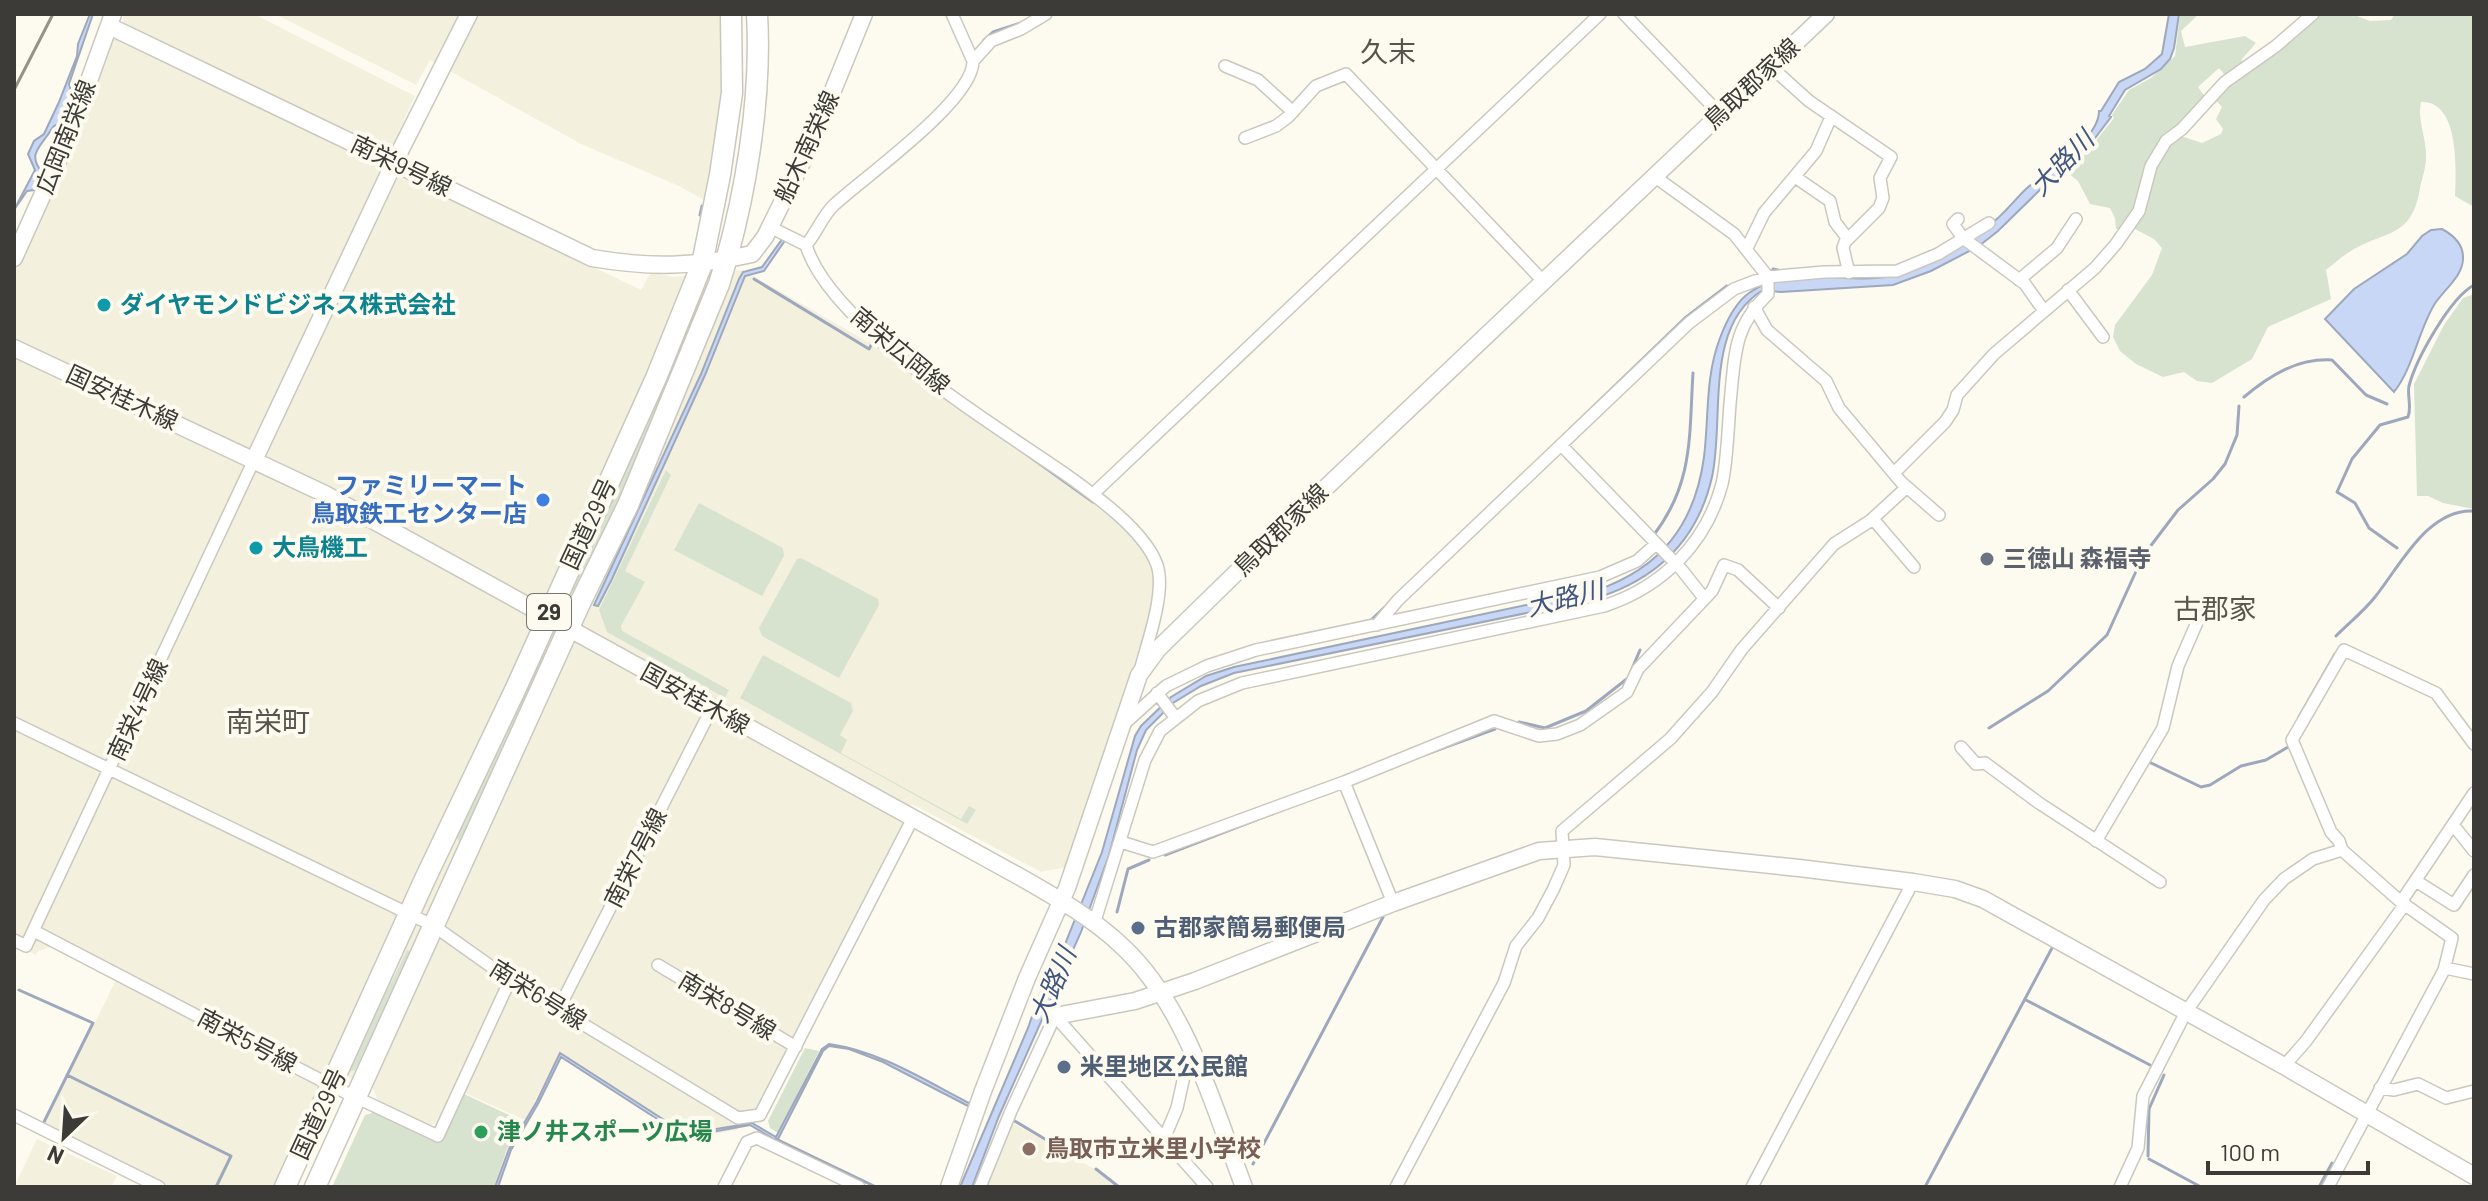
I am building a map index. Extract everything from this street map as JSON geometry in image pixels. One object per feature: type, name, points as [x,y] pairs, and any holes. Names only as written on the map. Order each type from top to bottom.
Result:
[{"type":"highway","name":"国道29号","points":[[285,1187],[516,688],[656,378],[702,264],[732,93],[731,14]]},
{"type":"highway","name":"国道29号","points":[[315,1187],[649,456],[728,259],[752,130],[757,14]]},
{"type":"street","points":[[254,460],[394,163],[469,14]]},
{"type":"street","name":"船木南栄線","points":[[728,259],[752,254],[770,227],[812,142],[864,14]]},
{"type":"street","points":[[770,227],[806,245],[815,236],[831,208],[904,147],[960,94],[973,68],[973,61],[952,14]]},
{"type":"street","points":[[973,61],[991,41],[1046,14]]},
{"type":"street","points":[[1093,494],[1600,14]]},
{"type":"street","points":[[1624,14],[1719,113]]},
{"type":"street","name":"鳥取郡家線","points":[[949,1187],[1027,978],[1067,906],[1139,675],[1158,649],[1826,14]]},
{"type":"street","points":[[1894,473],[1945,422],[1953,410],[1957,395],[1994,354],[2095,268],[2116,244],[2139,211],[2151,166],[2166,141],[2182,129],[2225,82],[2276,46],[2313,14]]},
{"type":"street","name":"南栄9号線","points":[[111,20],[394,163],[592,258],[636,266],[702,264],[728,259]]},
{"type":"street","name":"広岡南栄線","points":[[14,258],[69,136],[111,20]]},
{"type":"street","points":[[1225,66],[1258,80],[1293,112]]},
{"type":"street","points":[[1770,66],[1831,117],[1891,157],[1880,178],[1883,198],[1879,208],[1843,248],[1849,273]]},
{"type":"street","points":[[1245,138],[1276,126],[1316,86],[1346,74],[1543,281]]},
{"type":"street","points":[[1747,248],[1764,213],[1816,151],[1831,117]]},
{"type":"street","points":[[1654,176],[1734,234],[1747,248],[1768,284]]},
{"type":"street","points":[[1795,177],[1830,201],[1835,222],[1848,239]]},
{"type":"street","points":[[1958,219],[1953,224],[1963,238],[2019,280],[2044,311]]},
{"type":"street","points":[[2019,280],[2057,248],[2076,219]]},
{"type":"street","points":[[1377,625],[1398,600],[1689,323],[1734,289],[1849,273],[1897,271],[1938,254],[1989,223]]},
{"type":"street","name":"南栄広岡線","points":[[806,245],[810,260],[821,277],[889,347],[1093,494],[1129,526],[1157,564],[1161,581],[1139,675]]},
{"type":"street","points":[[1091,922],[1121,842],[1145,760],[1160,731],[1208,695],[1242,683],[1604,606],[1646,588],[1676,564],[1694,544],[1721,486],[1735,354],[1743,324],[1768,284]]},
{"type":"street","points":[[2068,290],[2103,337]]},
{"type":"street","points":[[1754,307],[1767,330],[1826,381],[1839,408],[1894,473],[1939,515]]},
{"type":"street","name":"国安桂木線","points":[[14,348],[325,494],[913,818],[1091,922],[1125,949],[1176,1018],[1244,1187]]},
{"type":"street","points":[[1562,446],[1676,564],[1704,598]]},
{"type":"street","name":"南栄4号線","points":[[34,931],[254,460]]},
{"type":"street","points":[[1396,1187],[1504,983],[1516,946],[1538,918],[1553,890],[1564,865],[1562,831],[1689,721],[1742,649],[1834,544],[1873,519],[1907,487]]},
{"type":"street","points":[[1873,519],[1914,567]]},
{"type":"street","points":[[1123,725],[1157,693],[1225,659],[1600,577],[1637,561],[1656,545]]},
{"type":"street","points":[[1121,842],[1153,852],[1344,782],[1494,721],[1539,736],[1557,734],[1580,725],[1627,692],[1638,669],[1712,591],[1724,565],[1738,570],[1779,608]]},
{"type":"street","points":[[2096,841],[2163,728],[2178,666],[2202,611],[2201,604]]},
{"type":"street","points":[[2328,1187],[2445,968],[2452,938],[2403,903],[2342,850],[2329,829],[2292,740],[2344,650],[2436,693],[2474,744]]},
{"type":"street","points":[[1157,693],[1175,717]]},
{"type":"street","name":"南栄7号線","points":[[559,1008],[712,708]]},
{"type":"street","name":"南栄6号線","points":[[14,723],[434,926],[510,980],[738,1118],[760,1115],[913,818]]},
{"type":"street","points":[[1961,747],[1976,764],[1985,763],[2039,803],[2160,882]]},
{"type":"street","points":[[1344,782],[1393,903]]},
{"type":"street","points":[[2284,1066],[2306,1041],[2403,903],[2474,793]]},
{"type":"street","points":[[2454,826],[2474,851]]},
{"type":"street","points":[[1055,1016],[1135,1001],[1160,993],[1393,903],[1539,851],[1595,847],[1913,882],[1955,889],[1983,899],[2284,1066],[2474,1176]]},
{"type":"street","points":[[2120,1187],[2138,1148],[2143,1096],[2186,1012],[2264,900],[2284,879],[2313,859],[2342,850]]},
{"type":"street","points":[[2416,881],[2454,905],[2474,875]]},
{"type":"street","points":[[1752,1187],[1913,882]]},
{"type":"street","points":[[14,940],[26,946],[34,931]]},
{"type":"street","name":"南栄5号線","points":[[34,931],[332,1086],[438,1136],[510,980]]},
{"type":"street","name":"南栄8号線","points":[[658,965],[796,1047]]},
{"type":"street","points":[[2445,968],[2474,974]]},
{"type":"street","points":[[1055,1016],[1207,1187]]},
{"type":"street","points":[[980,1187],[1055,1016]]},
{"type":"street","points":[[1164,1139],[1177,1108],[1190,1049]]},
{"type":"street","points":[[2380,1088],[2394,1090],[2418,1084],[2446,1098],[2474,1091]]},
{"type":"street","points":[[14,1115],[159,1187]]},
{"type":"street","points":[[724,1187],[747,1142],[757,1138],[859,1187]]},
{"type":"shaded area","points":[[123,14],[254,14],[415,96],[391,148],[383,151],[124,24]]},
{"type":"shaded area","points":[[275,14],[724,14],[722,110],[708,202],[679,186],[581,144],[430,60],[416,85]]},
{"type":"shaded area","points":[[118,37],[641,290],[651,272],[672,277],[743,270],[868,342],[874,338],[1058,472],[1129,529],[1156,569],[1149,629],[1066,867],[1041,872],[912,804],[757,1110],[737,1130],[685,1138],[558,1056],[525,1120],[454,1088],[439,1122],[428,1126],[379,1103],[372,1087],[329,1069],[274,1187],[171,1187],[44,1126],[117,978],[56,945],[36,955],[14,944],[14,270],[53,184],[110,40]]},
{"type":"shaded area","name":"鳥取市立米里小学校","points":[[1010,1123],[1096,1170],[1117,1187],[984,1187]]},
{"type":"shaded area","points":[[37,1139],[117,1176],[111,1187],[14,1187]]},
{"type":"green space","points":[[2180,14],[2199,14],[2181,31],[2185,47],[2245,36],[2256,43],[2242,59],[2241,68],[2227,78],[2219,68],[2198,87],[2206,98],[2167,138],[2124,230],[2116,229],[2110,208],[2090,204],[2078,181],[2069,174],[2114,118],[2112,115],[2129,90],[2151,78],[2175,56]]},
{"type":"green space","points":[[2317,14],[2352,14],[2370,21],[2391,20],[2395,14],[2474,14],[2474,207],[2455,196],[2453,139],[2443,112],[2434,104],[2421,102],[2425,166],[2416,204],[2404,225],[2363,244],[2326,270],[2331,299],[2268,327],[2252,359],[2212,383],[2197,381],[2184,372],[2163,377],[2136,364],[2120,351],[2113,337],[2115,325],[2152,275],[2162,248],[2154,239],[2131,227],[2156,159],[2178,135],[2202,143],[2221,134],[2223,129],[2216,119],[2222,107],[2213,97]]},
{"type":"green space","points":[[2474,294],[2474,509],[2443,503],[2428,496],[2417,496],[2414,384],[2444,325],[2463,298]]},
{"type":"green space","points":[[698,303],[703,304],[628,487],[573,593],[567,590],[647,413],[676,359]]},
{"type":"green space","points":[[666,470],[671,475],[625,571],[645,582],[621,626],[622,631],[729,690],[725,698],[607,632],[599,610]]},
{"type":"green space","points":[[699,503],[783,548],[784,556],[762,596],[674,550]]},
{"type":"green space","points":[[801,558],[878,599],[879,605],[839,678],[762,636],[759,628],[797,559]]},
{"type":"green space","points":[[543,652],[551,655],[460,843],[454,833]]},
{"type":"green space","points":[[763,655],[851,703],[853,711],[840,735],[847,740],[841,753],[961,819],[969,806],[976,810],[967,824],[740,698]]},
{"type":"green space","points":[[407,950],[414,953],[392,1003],[355,1070],[349,1072],[347,1069]]},
{"type":"green space","points":[[805,1048],[819,1051],[778,1133],[770,1128],[768,1121]]},
{"type":"green space","name":"津ノ井スポーツ広場","points":[[462,1093],[524,1122],[507,1149],[494,1187],[332,1187],[365,1115],[376,1112],[440,1141]]},
{"type":"water","points":[[90,14],[93,14],[69,84],[73,96],[62,123],[53,127],[36,153],[36,162],[42,172],[34,190],[27,191],[14,210],[35,170],[28,154],[34,141],[44,134],[59,102]]},
{"type":"water","name":"大路川","points":[[2169,14],[2179,14],[2170,59],[2161,69],[2125,90],[2111,117],[2076,163],[2047,183],[1979,246],[1931,271],[1893,285],[1781,292],[1763,290],[1744,306],[1732,326],[1724,350],[1715,454],[1705,500],[1683,540],[1652,571],[1613,592],[1590,600],[1234,673],[1201,686],[1173,703],[1146,730],[1137,750],[1109,855],[1081,932],[999,1116],[972,1187],[960,1187],[1102,852],[1135,736],[1141,726],[1171,697],[1206,676],[1234,667],[1597,590],[1639,569],[1657,556],[1671,540],[1692,503],[1704,457],[1715,353],[1728,319],[1744,297],[1765,284],[1782,279],[1891,276],[1988,226],[2091,133],[2099,111],[2119,82],[2145,69],[2162,54]]},
{"type":"water","points":[[2442,229],[2459,244],[2463,252],[2462,264],[2457,277],[2434,305],[2406,372],[2394,392],[2325,319],[2354,289],[2407,254],[2422,236],[2431,230]]},
{"type":"water","points":[[783,238],[786,239],[764,271],[745,276],[705,375],[612,579],[598,606],[594,605],[701,374],[739,279],[743,272],[762,267]]},
{"type":"water","points":[[829,1044],[866,1053],[884,1060],[971,1104],[970,1107],[883,1062],[849,1049],[829,1046],[823,1051],[777,1141],[750,1125],[685,1137],[561,1057],[511,1150],[498,1187],[495,1187],[509,1149],[560,1053],[686,1134],[752,1123],[776,1137],[822,1049]]},
{"type":"waterway","points":[[984,40],[993,32],[1024,22]]},
{"type":"waterway","points":[[700,215],[702,206]]},
{"type":"waterway","points":[[1773,269],[1782,271]]},
{"type":"waterway","points":[[754,279],[869,349],[873,342],[909,371]]},
{"type":"waterway","points":[[2397,548],[2369,528],[2355,503],[2337,492],[2352,459],[2380,425],[2408,417],[2409,386],[2419,361],[2435,330],[2455,302],[2474,285]]},
{"type":"waterway","points":[[1570,429],[1685,318],[1727,286]]},
{"type":"waterway","points":[[2244,397],[2263,382],[2295,365],[2332,360],[2366,395],[2387,404]]},
{"type":"waterway","points":[[1653,536],[1676,497],[1683,477],[1693,373]]},
{"type":"waterway","points":[[1989,728],[2048,691],[2107,635],[2143,556],[2178,510],[2225,464],[2237,435],[2239,406]]},
{"type":"waterway","points":[[1019,449],[1093,502]]},
{"type":"waterway","points":[[2336,636],[2371,602],[2405,555],[2429,529],[2443,519],[2474,511]]},
{"type":"waterway","points":[[1371,620],[1386,606]]},
{"type":"waterway","points":[[1519,722],[1545,728],[1586,711],[1628,678],[1640,650]]},
{"type":"waterway","points":[[2299,717],[2335,654]]},
{"type":"waterway","points":[[1424,755],[1495,729]]},
{"type":"waterway","points":[[2149,762],[2201,787],[2210,785],[2241,766],[2266,760],[2288,747]]},
{"type":"waterway","points":[[1165,855],[1272,814]]},
{"type":"waterway","points":[[1117,912],[1128,869],[1149,860]]},
{"type":"waterway","points":[[1253,1164],[1383,917]]},
{"type":"waterway","points":[[1925,1187],[2052,948]]},
{"type":"waterway","points":[[19,990],[93,1023],[44,1122]]},
{"type":"waterway","points":[[2026,1000],[2150,1065]]},
{"type":"waterway","points":[[67,1075],[231,1156],[216,1187]]},
{"type":"waterway","points":[[2148,1156],[2149,1109],[2164,1075]]},
{"type":"waterway","points":[[1013,1120],[1080,1160]]},
{"type":"waterway","points":[[776,1139],[876,1187]]},
{"type":"waterway","points":[[2149,1159],[2201,1187]]},
{"type":"waterway","points":[[2319,1187],[2332,1163]]},
{"type":"waterway","points":[[1096,1169],[1119,1187]]},
{"type":"railway","points":[[14,90],[53,14]]},
{"type":"place","name":"ダイヤモンドビジネス株式会社","points":[[104,305]]},
{"type":"place","name":"ファミリーマート 鳥取鉄工センター店","points":[[543,500]]},
{"type":"place","name":"大鳥機工","points":[[256,548]]},
{"type":"place","name":"三徳山 森福寺","points":[[1987,559]]},
{"type":"place","name":"古郡家簡易郵便局","points":[[1138,928]]},
{"type":"place","name":"米里地区公民館","points":[[1064,1067]]},
{"type":"place","name":"津ノ井スポーツ広場","points":[[481,1132]]},
{"type":"place","name":"鳥取市立米里小学校","points":[[1029,1149]]},
{"type":"district","name":"久末","points":[[1388,52]]},
{"type":"district","name":"古郡家","points":[[2215,609]]},
{"type":"district","name":"南栄町","points":[[268,722]]}]
